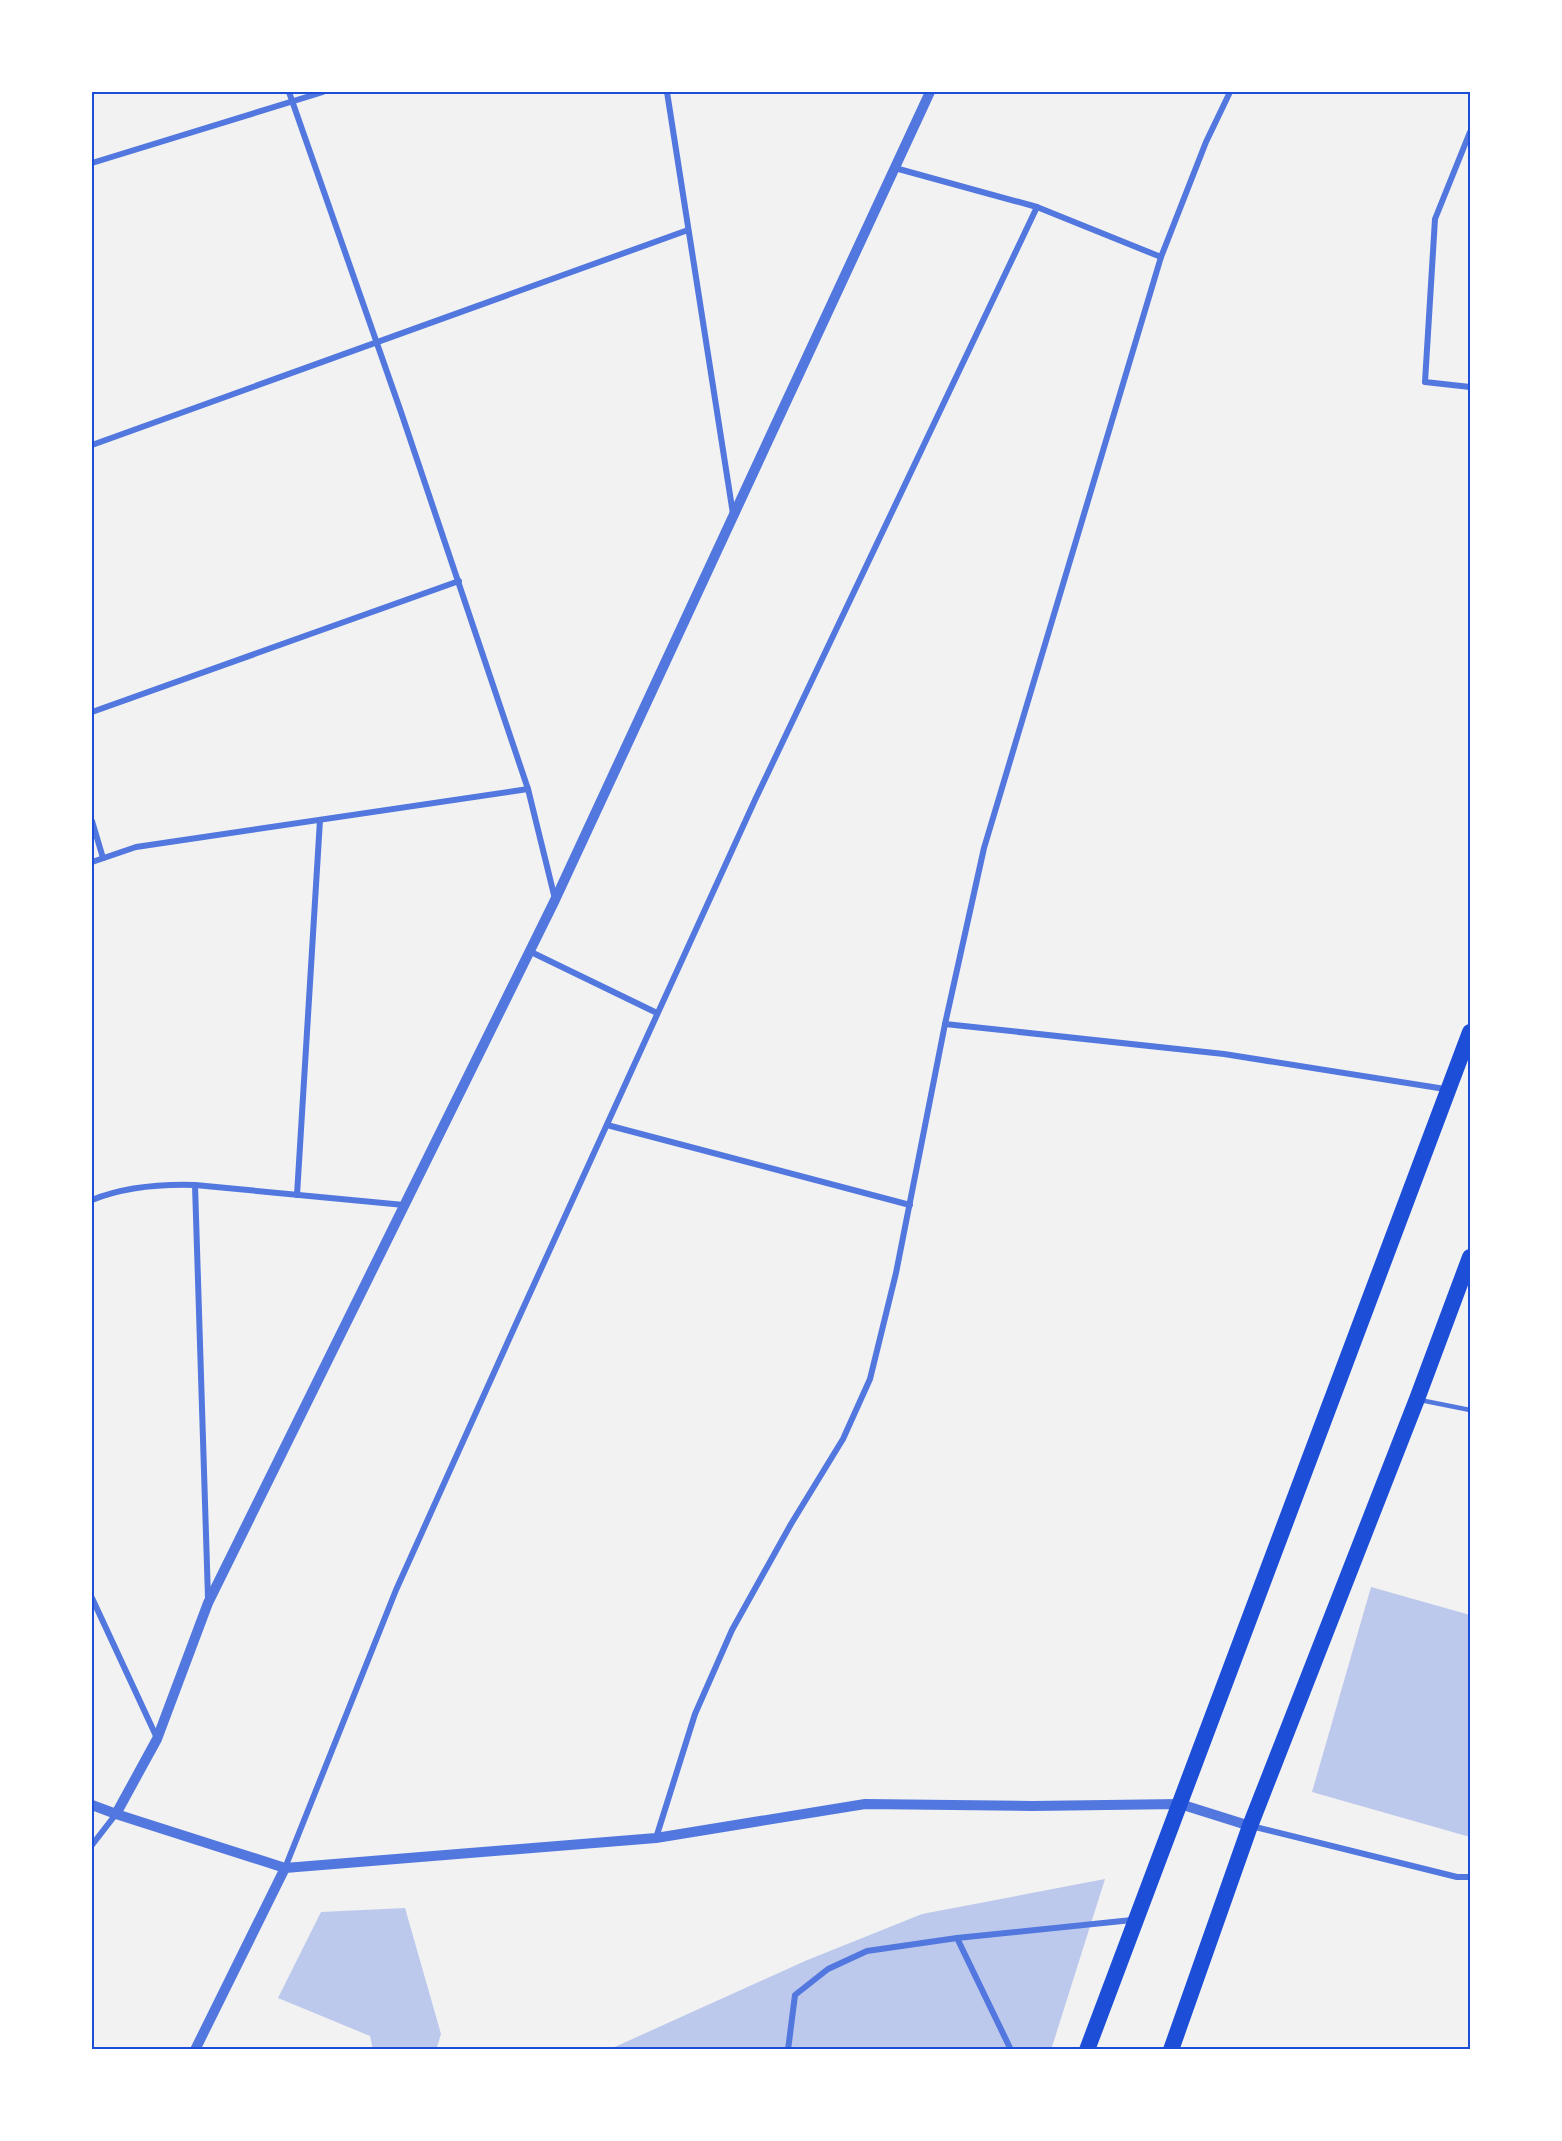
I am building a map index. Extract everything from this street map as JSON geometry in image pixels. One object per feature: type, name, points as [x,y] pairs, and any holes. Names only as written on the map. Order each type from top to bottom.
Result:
[{"type":"highway","points":[[1087,2049],[1470,1032]]},
{"type":"highway","points":[[1171,2049],[1250,1826],[1418,1399],[1470,1257]]},
{"type":"street","points":[[289,92],[459,581],[528,789],[555,900]]},
{"type":"street","points":[[92,163],[323,92]]},
{"type":"street","points":[[667,92],[733,513]]},
{"type":"street","points":[[92,1845],[116,1814],[157,1739],[208,1603],[555,900],[930,92]]},
{"type":"street","points":[[656,1838],[695,1714],[732,1630],[790,1524],[843,1439],[870,1379],[896,1273],[945,1024],[984,848],[1161,257],[1206,142],[1230,92]]},
{"type":"street","points":[[1470,132],[1435,219],[1425,381],[1470,387]]},
{"type":"street","points":[[895,168],[1037,207],[1161,257]]},
{"type":"street","points":[[195,2049],[285,1868],[396,1590],[657,1013],[755,800],[1037,207]]},
{"type":"street","points":[[92,445],[688,230]]},
{"type":"street","points":[[92,712],[459,581]]},
{"type":"street","points":[[92,862],[136,847],[528,789]]},
{"type":"street","points":[[297,1195],[320,820]]},
{"type":"street","points":[[92,821],[103,858]]},
{"type":"street","points":[[529,951],[657,1013]]},
{"type":"street","points":[[945,1024],[1224,1054],[1449,1090]]},
{"type":"street","points":[[607,1125],[910,1205]]},
{"type":"street","points":[[92,1200],[113,1192],[168,1185],[195,1185],[404,1205]]},
{"type":"street","points":[[195,1185],[208,1603]]},
{"type":"street","points":[[92,1598],[157,1739]]},
{"type":"street","points":[[92,1805],[285,1868],[656,1838],[865,1804],[1032,1806],[1180,1804],[1250,1826],[1457,1877],[1470,1877]]},
{"type":"street","points":[[788,2049],[795,1995],[828,1969],[867,1951],[957,1938],[1136,1919]]},
{"type":"street","points":[[957,1938],[1011,2049]]},
{"type":"lane","points":[[1418,1399],[1470,1410]]},
{"type":"building","points":[[1371,1587],[1470,1615],[1470,1837],[1312,1792]]},
{"type":"building","points":[[1105,1879],[1051,2050],[608,2050],[805,1961],[922,1914]]},
{"type":"building","points":[[405,1908],[441,2034],[437,2047],[417,2050],[373,2050],[370,2036],[278,1998],[321,1912]]}]
